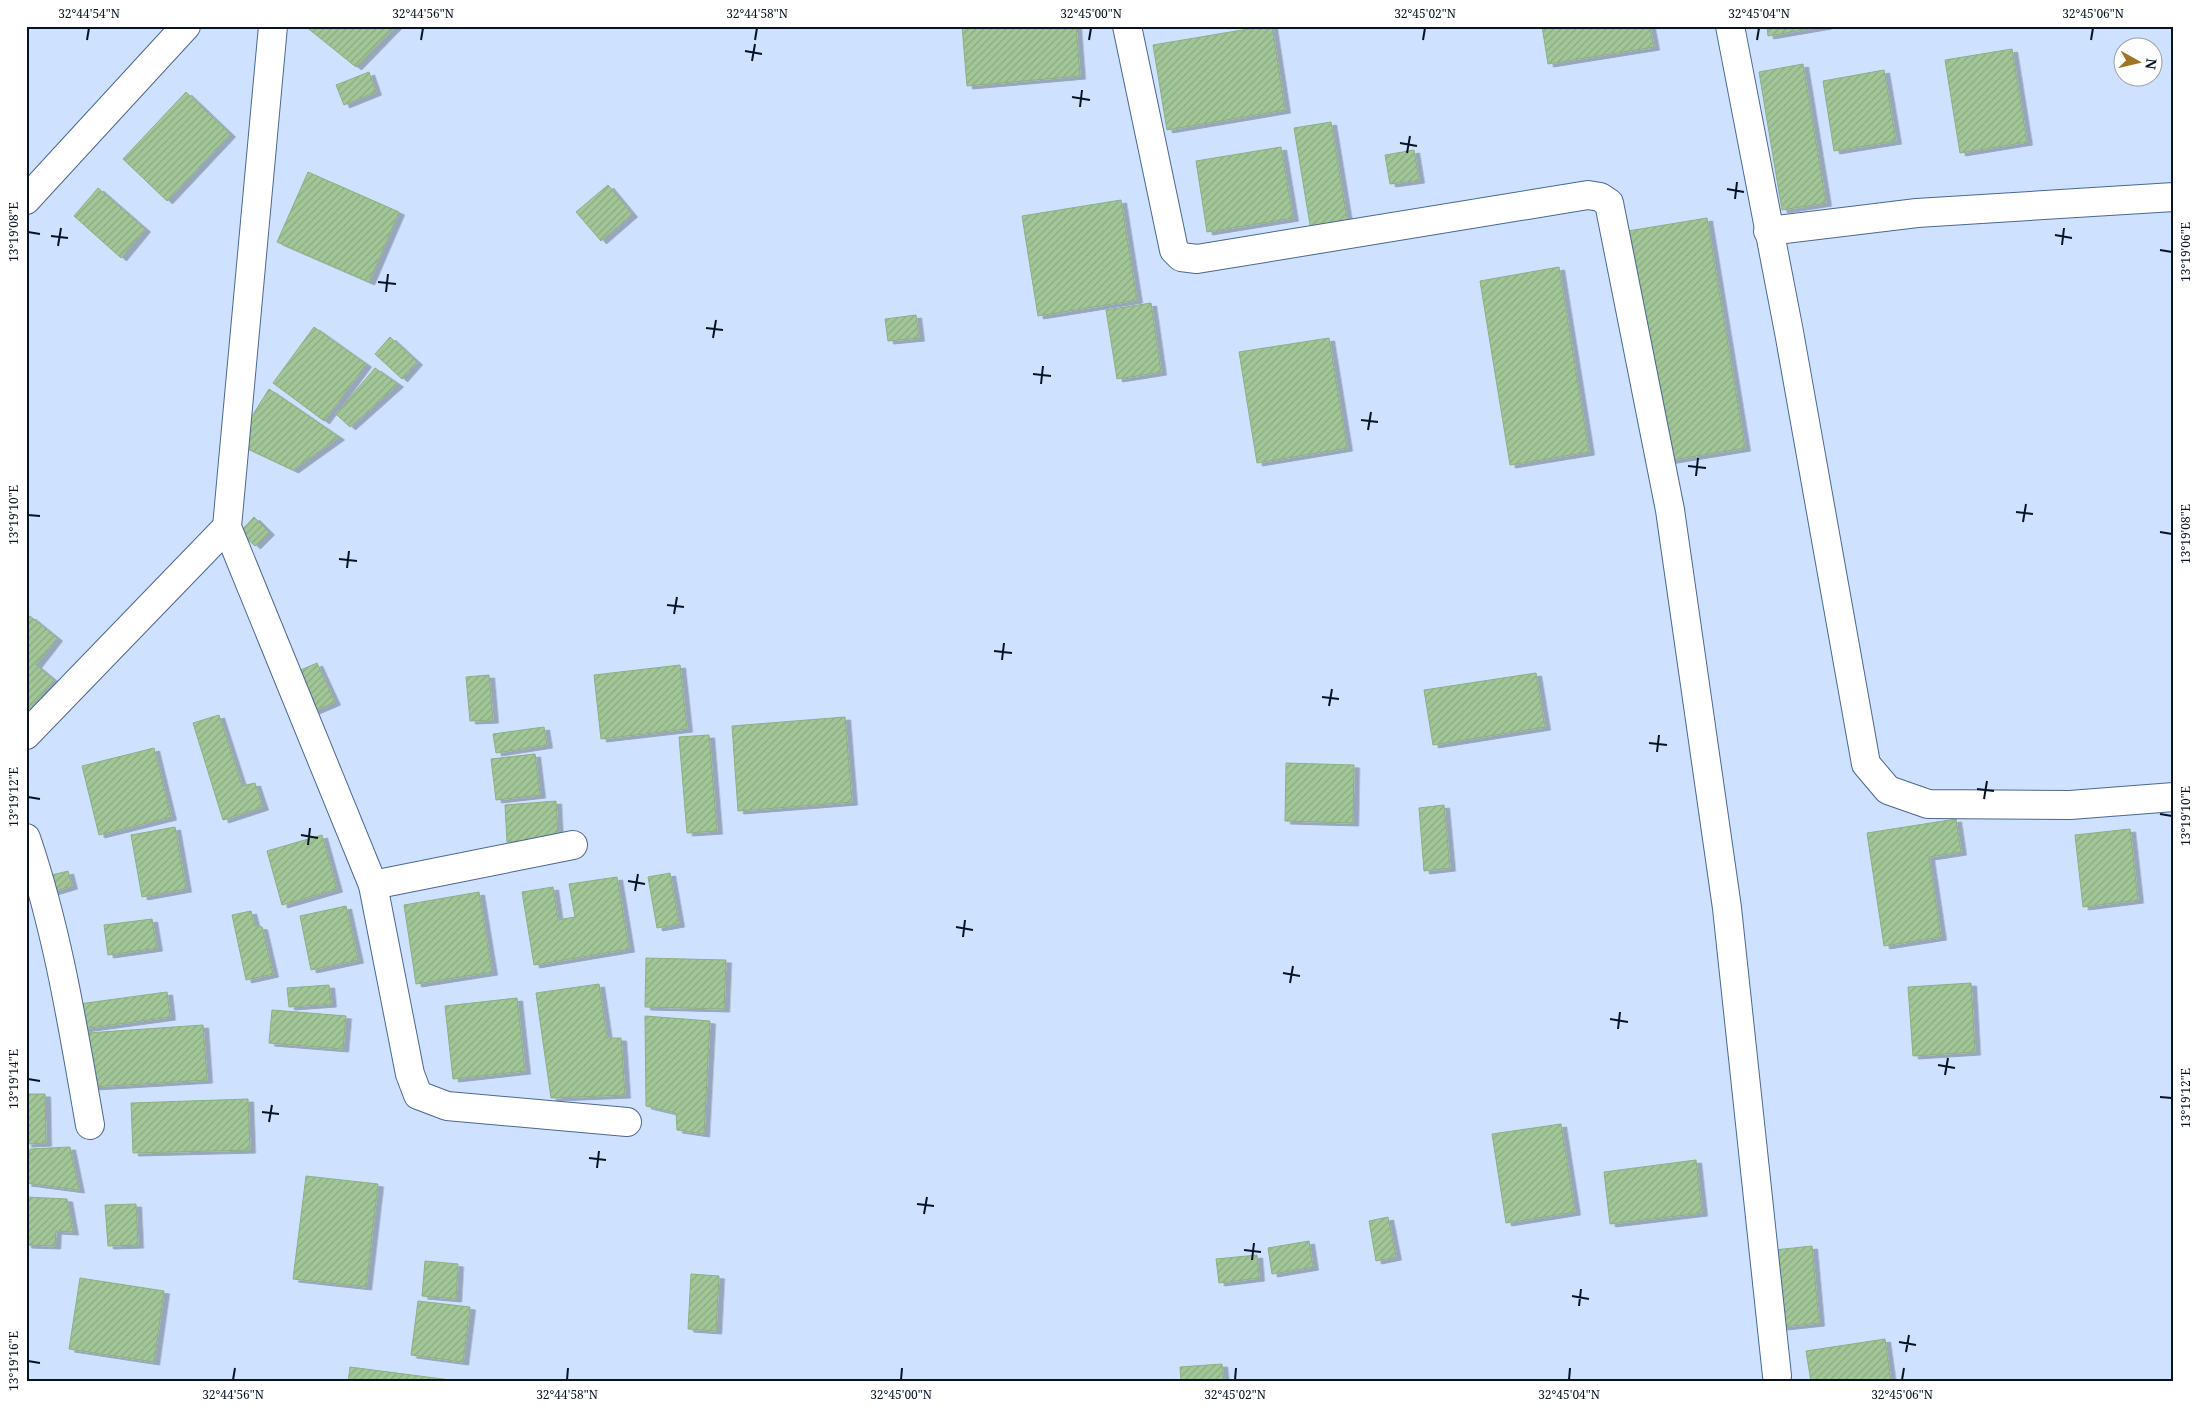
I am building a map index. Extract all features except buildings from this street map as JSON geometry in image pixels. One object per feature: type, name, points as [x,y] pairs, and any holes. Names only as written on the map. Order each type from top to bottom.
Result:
[{"type":"street","points":[[26,200],[186,26]]},
{"type":"street","points":[[272,26],[227,527],[373,884],[410,1074],[418,1095],[447,1106],[627,1122]]},
{"type":"street","points":[[1127,26],[1174,250],[1180,258],[1197,259],[1588,195],[1600,197],[1609,203],[1670,510],[1711,792],[1727,908],[1777,1376]]},
{"type":"street","points":[[1730,26],[1789,332],[1866,764],[1888,790],[1928,804],[2070,805],[2174,797]]},
{"type":"street","points":[[1768,231],[1917,213],[2174,198]]},
{"type":"street","points":[[26,735],[227,527]]},
{"type":"street","points":[[26,838],[42,884],[62,966],[90,1125]]},
{"type":"street","points":[[373,884],[573,845]]}]
